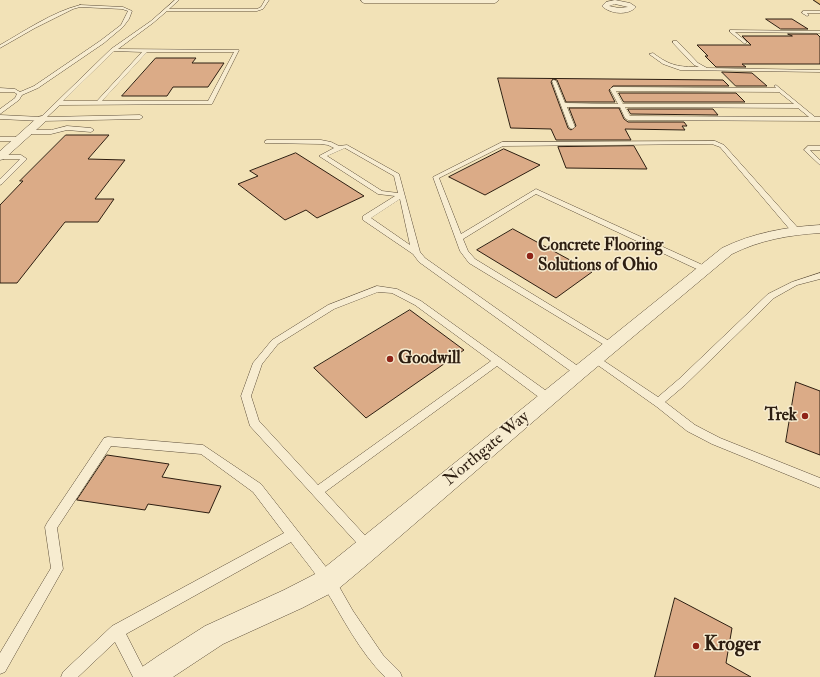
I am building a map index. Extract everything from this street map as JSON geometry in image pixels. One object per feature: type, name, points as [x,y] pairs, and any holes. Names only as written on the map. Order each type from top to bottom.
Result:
[{"type":"street","points":[[364,1],[495,1]]},
{"type":"street","points":[[1,156],[42,119]]},
{"type":"street","name":"Northgate Way","points":[[152,677],[167,665],[214,635],[293,599],[328,581],[727,251],[743,242],[761,236],[795,230],[820,229]]},
{"type":"lane","points":[[42,119],[114,50],[177,0]]},
{"type":"lane","points":[[166,10],[257,10],[262,8],[268,0]]},
{"type":"lane","points":[[0,47],[34,27],[72,8],[80,6],[123,8],[130,11],[122,26],[102,42],[36,87],[20,94],[17,100],[0,112]]},
{"type":"lane","points":[[807,15],[802,12],[820,12]]},
{"type":"lane","points":[[745,43],[732,31],[820,32]]},
{"type":"lane","points":[[675,42],[696,64],[706,69]]},
{"type":"lane","points":[[59,103],[210,103],[237,51],[114,50]]},
{"type":"lane","points":[[98,103],[146,50]]},
{"type":"lane","points":[[650,54],[665,66],[671,67],[820,71]]},
{"type":"lane","points":[[554,80],[572,127]]},
{"type":"lane","points":[[775,85],[799,106],[817,119]]},
{"type":"lane","points":[[780,90],[612,88],[628,118],[817,119]]},
{"type":"lane","points":[[0,90],[15,91],[20,94]]},
{"type":"lane","points":[[564,105],[799,106]]},
{"type":"lane","points":[[0,117],[42,119],[140,117]]},
{"type":"lane","points":[[0,139],[51,132],[67,128],[91,130]]},
{"type":"lane","points":[[267,142],[321,142],[329,143],[340,149]]},
{"type":"lane","points":[[611,346],[472,261],[464,251],[436,177],[502,144],[713,142],[722,146],[795,230]]},
{"type":"lane","points":[[402,195],[380,194],[322,156],[345,146],[397,175],[402,195],[416,252]]},
{"type":"lane","points":[[820,148],[808,148],[807,150],[820,163]]},
{"type":"lane","points":[[0,183],[24,159],[21,157],[1,156]]},
{"type":"lane","points":[[459,238],[536,191],[704,269]]},
{"type":"lane","points":[[402,195],[366,218],[416,252],[422,260],[579,372]]},
{"type":"lane","points":[[658,402],[682,382],[771,296],[786,286],[803,279],[820,276]]},
{"type":"lane","points":[[369,548],[254,423],[246,396],[258,363],[275,342],[331,307],[376,289],[394,291],[418,303],[548,398]]},
{"type":"lane","points":[[595,359],[658,402],[691,428],[716,441],[820,483]]},
{"type":"lane","points":[[317,492],[497,361]]},
{"type":"lane","points":[[0,667],[57,569],[51,527],[108,441],[203,450],[257,488],[328,581],[348,616],[378,660],[396,677]]},
{"type":"lane","points":[[68,677],[117,631],[293,535]]},
{"type":"lane","points":[[117,631],[141,677]]},
{"type":"building","points":[[766,19],[792,19],[808,29],[781,29]]},
{"type":"building","points":[[788,34],[817,34],[820,37],[820,64],[742,64],[746,67],[716,67],[697,45],[751,45],[742,36],[792,36]]},
{"type":"building","points":[[156,58],[196,58],[192,63],[224,63],[208,87],[173,87],[167,96],[122,96]]},
{"type":"building","points":[[722,72],[752,73],[767,86],[736,86]]},
{"type":"building","points":[[498,78],[723,80],[729,86],[613,86],[609,90],[615,102],[566,102],[557,80],[553,79],[551,82],[568,128],[571,130],[576,126],[569,108],[619,108],[624,119],[628,122],[684,122],[687,126],[682,126],[685,130],[625,129],[631,140],[556,140],[551,129],[511,128]]},
{"type":"building","points":[[619,93],[736,93],[745,102],[624,102]]},
{"type":"building","points":[[628,109],[713,109],[718,115],[631,114]]},
{"type":"building","points":[[66,135],[109,135],[88,159],[125,160],[95,199],[114,199],[98,222],[65,222],[17,283],[0,283],[0,205],[23,181],[20,181]]},
{"type":"building","points":[[634,146],[647,169],[566,168],[558,147]]},
{"type":"building","points":[[504,149],[540,165],[485,195],[449,177]]},
{"type":"building","points":[[296,153],[364,196],[317,218],[306,210],[285,220],[238,184],[258,176],[250,171]]},
{"type":"building","points":[[513,229],[592,272],[556,298],[477,250]]},
{"type":"building","name":"Goodwill","points":[[410,310],[464,350],[366,418],[314,368]]},
{"type":"building","name":"Trek","points":[[796,382],[820,391],[820,455],[786,442]]},
{"type":"building","points":[[107,455],[169,464],[162,477],[221,486],[209,513],[148,504],[145,510],[77,500]]},
{"type":"building","name":"Kroger","points":[[675,598],[732,628],[726,663],[751,677],[655,677]]},
{"type":"place","name":"Concrete Flooring Solutions of Ohio","points":[[530,256]]},
{"type":"place","name":"Goodwill","points":[[390,359]]},
{"type":"place","name":"Trek","points":[[805,416]]},
{"type":"place","name":"Kroger","points":[[696,646]]}]
